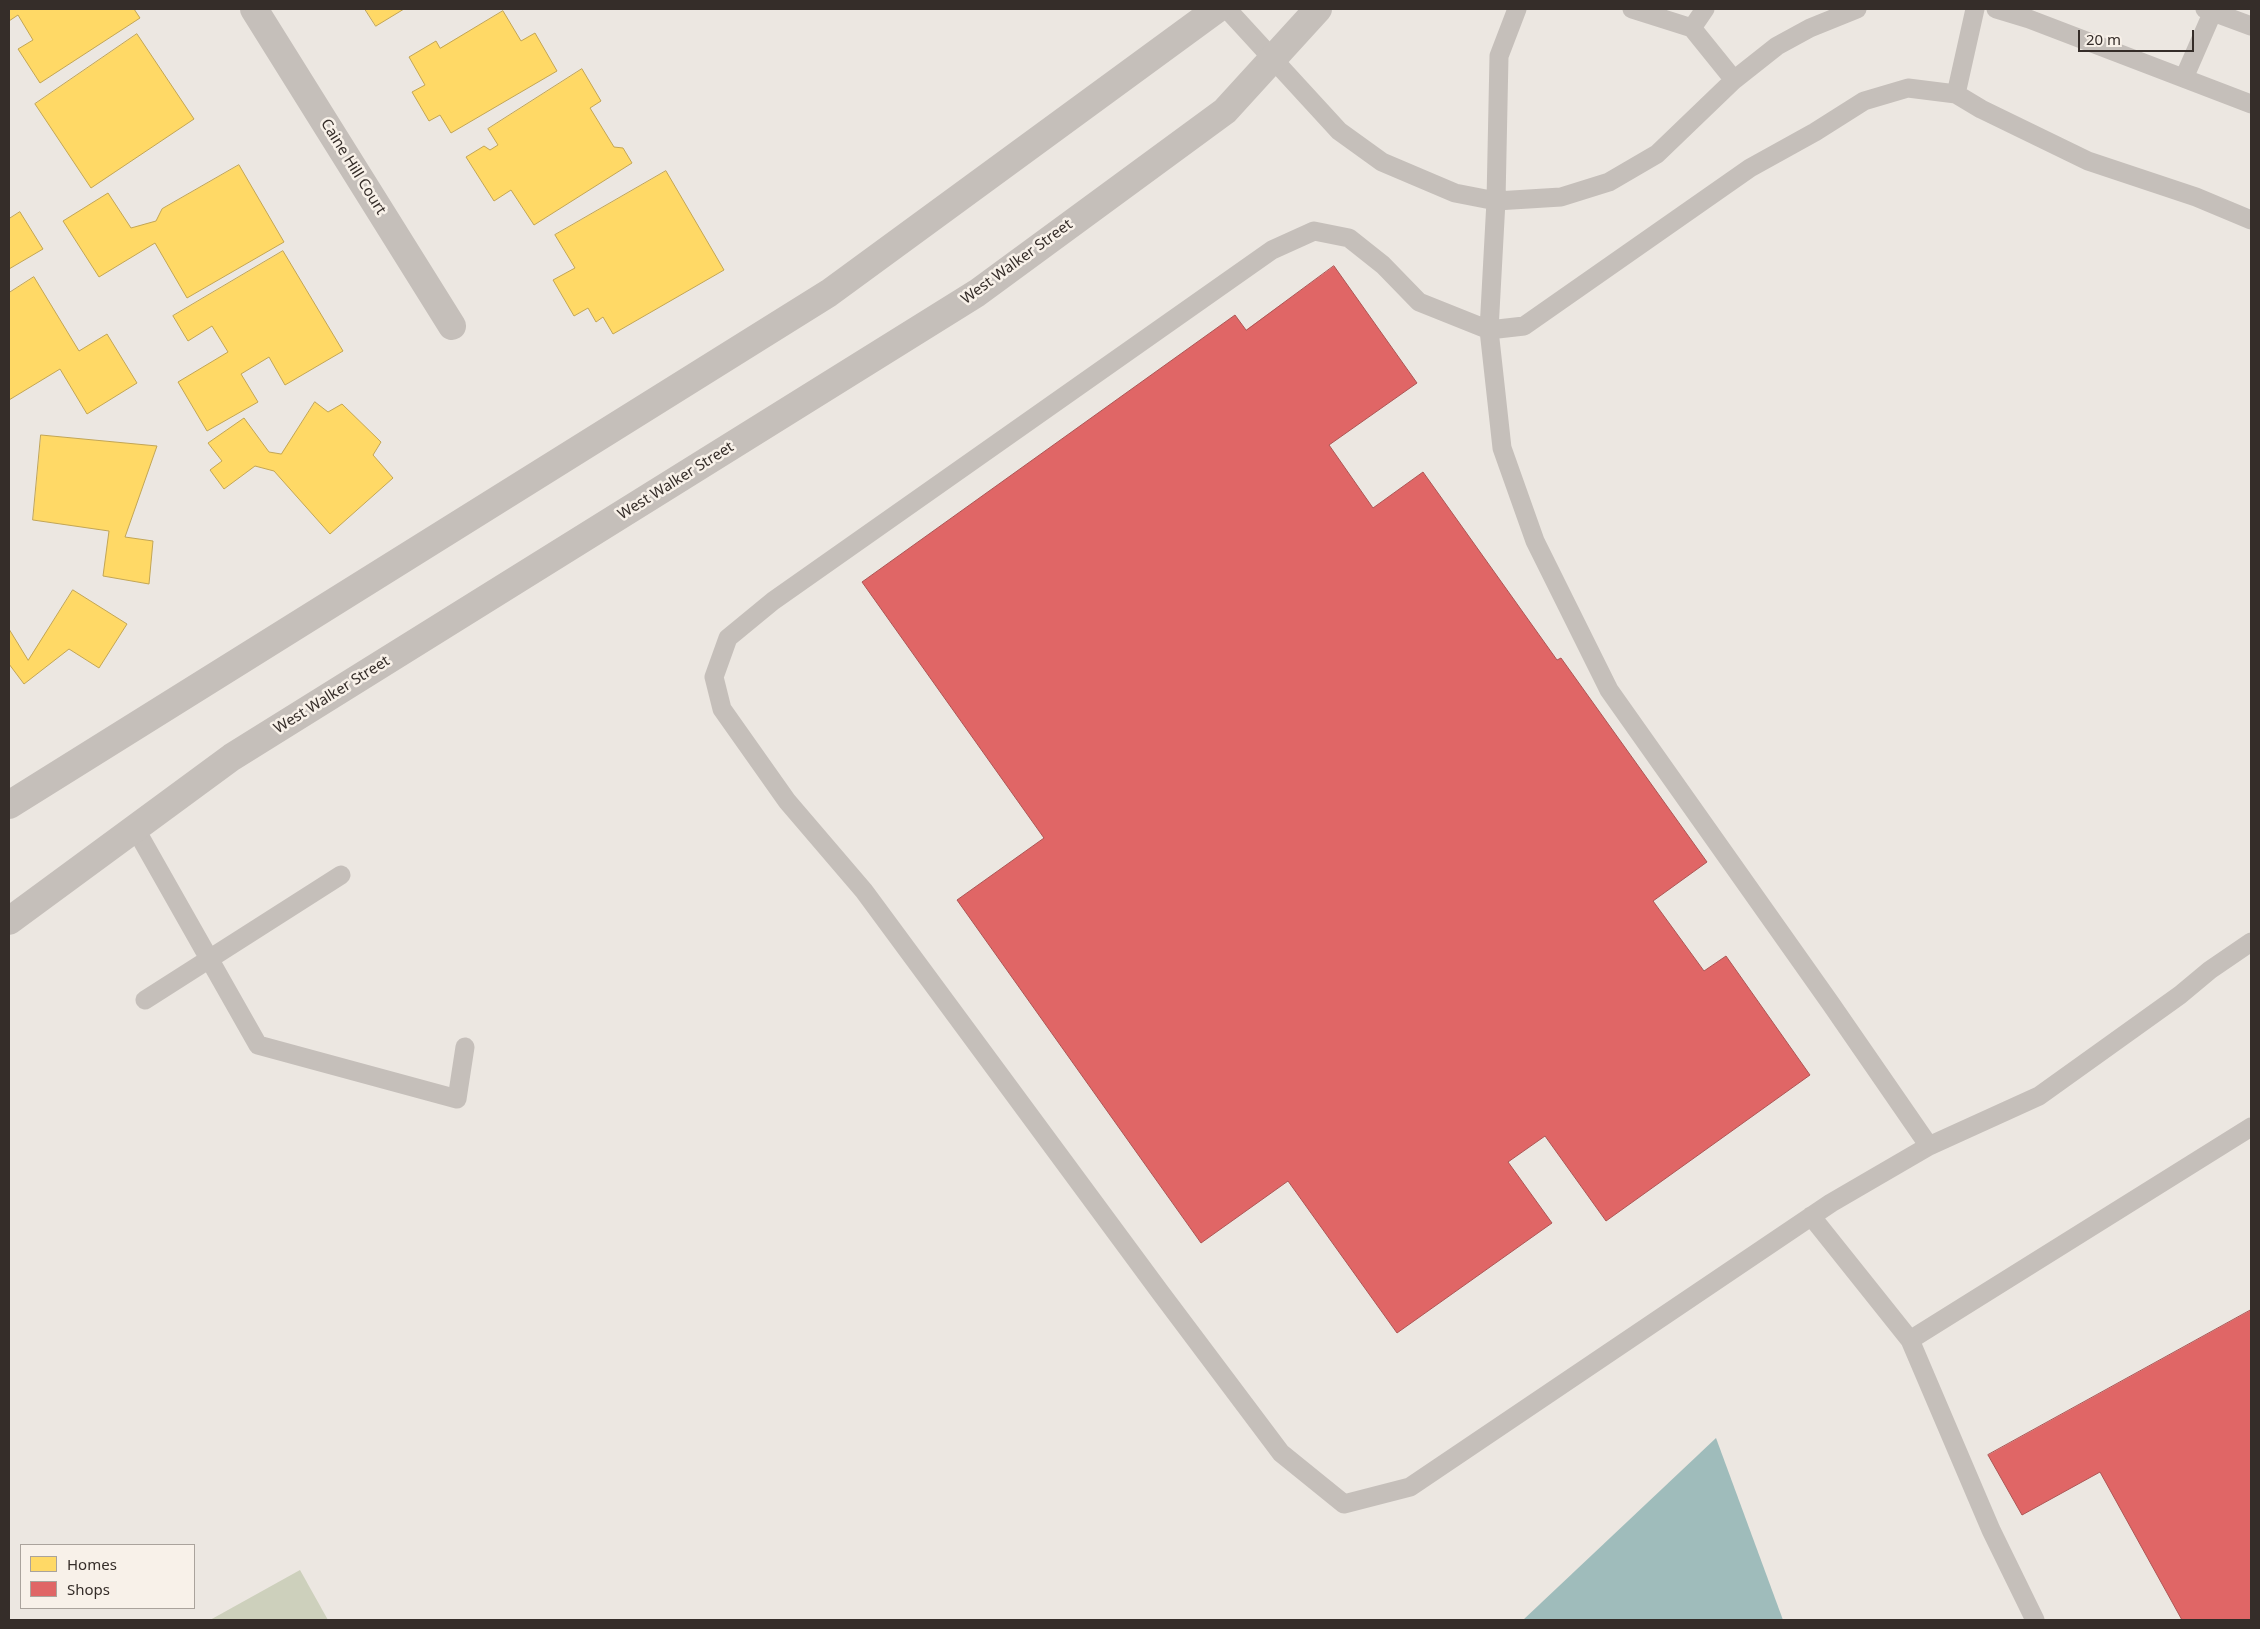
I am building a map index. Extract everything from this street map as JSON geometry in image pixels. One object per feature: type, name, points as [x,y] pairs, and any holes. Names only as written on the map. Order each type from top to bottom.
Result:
[{"type":"street","name":"Caine Hill Court","points":[[254,9],[452,326]]},
{"type":"street","points":[[9,804],[829,293],[1217,9]]},
{"type":"street","name":"West Walker Street","points":[[9,921],[232,757],[977,293],[1225,111],[1318,9]]},
{"type":"lane","points":[[1227,9],[1339,131],[1382,162],[1455,193],[1496,201],[1561,197],[1608,182],[1657,154],[1734,80],[1776,46],[1810,28],[1858,9]]},
{"type":"lane","points":[[1517,9],[1499,56],[1496,201],[1489,330],[1502,448],[1535,540],[1609,690],[1831,1004],[1928,1146]]},
{"type":"lane","points":[[1632,9],[1692,28],[1734,80]]},
{"type":"lane","points":[[1692,28],[1705,9]]},
{"type":"lane","points":[[1956,94],[1976,9]]},
{"type":"lane","points":[[1996,9],[2029,19],[2251,104]]},
{"type":"lane","points":[[2184,78],[2211,10],[2251,26]]},
{"type":"lane","points":[[2251,220],[2196,197],[2088,161],[1980,109],[1956,94],[1908,88],[1864,101],[1815,132],[1750,168],[1524,326],[1489,330],[1419,302],[1383,265],[1349,238],[1314,230],[1272,250],[758,613],[728,638],[714,677],[722,709],[787,801],[864,891],[1160,1292],[1281,1452],[1344,1504],[1410,1487],[1811,1216],[1928,1146],[2039,1096],[2251,942]]},
{"type":"lane","points":[[135,828],[258,1045],[457,1099],[465,1047]]},
{"type":"lane","points":[[145,1000],[341,875]]},
{"type":"lane","points":[[1910,1340],[2251,1128]]},
{"type":"lane","points":[[1811,1216],[1910,1340],[1991,1530],[2035,1620]]},
{"type":"green space","points":[[300,1570],[328,1620],[210,1620]]},
{"type":"water","points":[[1716,1438],[1783,1620],[1523,1620]]},
{"type":"building: Homes","points":[[9,9],[134,9],[140,18],[40,83],[18,49],[33,40],[18,15],[9,21]]},
{"type":"building: Homes","points":[[365,9],[404,9],[376,26]]},
{"type":"building: Homes","points":[[503,11],[521,41],[535,33],[557,71],[451,133],[440,115],[429,121],[412,92],[425,85],[409,57],[436,41],[440,48]]},
{"type":"building: Homes","points":[[137,34],[194,119],[91,188],[35,104]]},
{"type":"building: Homes","points":[[582,69],[601,101],[590,108],[614,147],[623,148],[632,163],[534,225],[511,190],[494,201],[466,157],[484,146],[490,150],[498,145],[488,129]]},
{"type":"building: Homes","points":[[239,165],[284,242],[187,298],[155,243],[99,277],[63,221],[108,193],[131,228],[156,221],[162,209]]},
{"type":"building: Homes","points":[[666,171],[724,270],[613,334],[603,317],[596,322],[588,308],[574,316],[553,280],[575,268],[555,235]]},
{"type":"building: Homes","points":[[20,212],[43,249],[9,269],[9,219]]},
{"type":"building: Homes","points":[[283,251],[343,351],[285,385],[269,357],[241,374],[258,402],[207,431],[178,382],[228,352],[212,326],[188,341],[173,316]]},
{"type":"building: Homes","points":[[34,277],[79,351],[107,334],[137,383],[87,414],[60,369],[9,400],[9,293]]},
{"type":"building: Homes","points":[[315,402],[328,412],[342,404],[381,442],[373,455],[393,478],[330,534],[274,471],[255,466],[224,489],[210,470],[222,461],[208,443],[244,418],[269,452],[281,454]]},
{"type":"building: Homes","points":[[41,435],[157,446],[125,537],[153,541],[149,584],[103,576],[109,531],[33,520]]},
{"type":"building: Homes","points":[[73,590],[127,624],[99,668],[69,649],[24,684],[9,664],[9,629],[28,660]]},
{"type":"building: Shops","points":[[1334,266],[1417,383],[1329,445],[1373,508],[1423,472],[1557,660],[1561,658],[1707,862],[1653,901],[1704,971],[1726,956],[1810,1075],[1606,1221],[1545,1136],[1508,1162],[1552,1223],[1397,1333],[1288,1181],[1201,1243],[957,900],[1044,838],[862,582],[1235,315],[1246,330]]},
{"type":"building: Shops","points":[[2251,1310],[2251,1620],[2182,1620],[2100,1472],[2022,1515],[1988,1455]]}]
